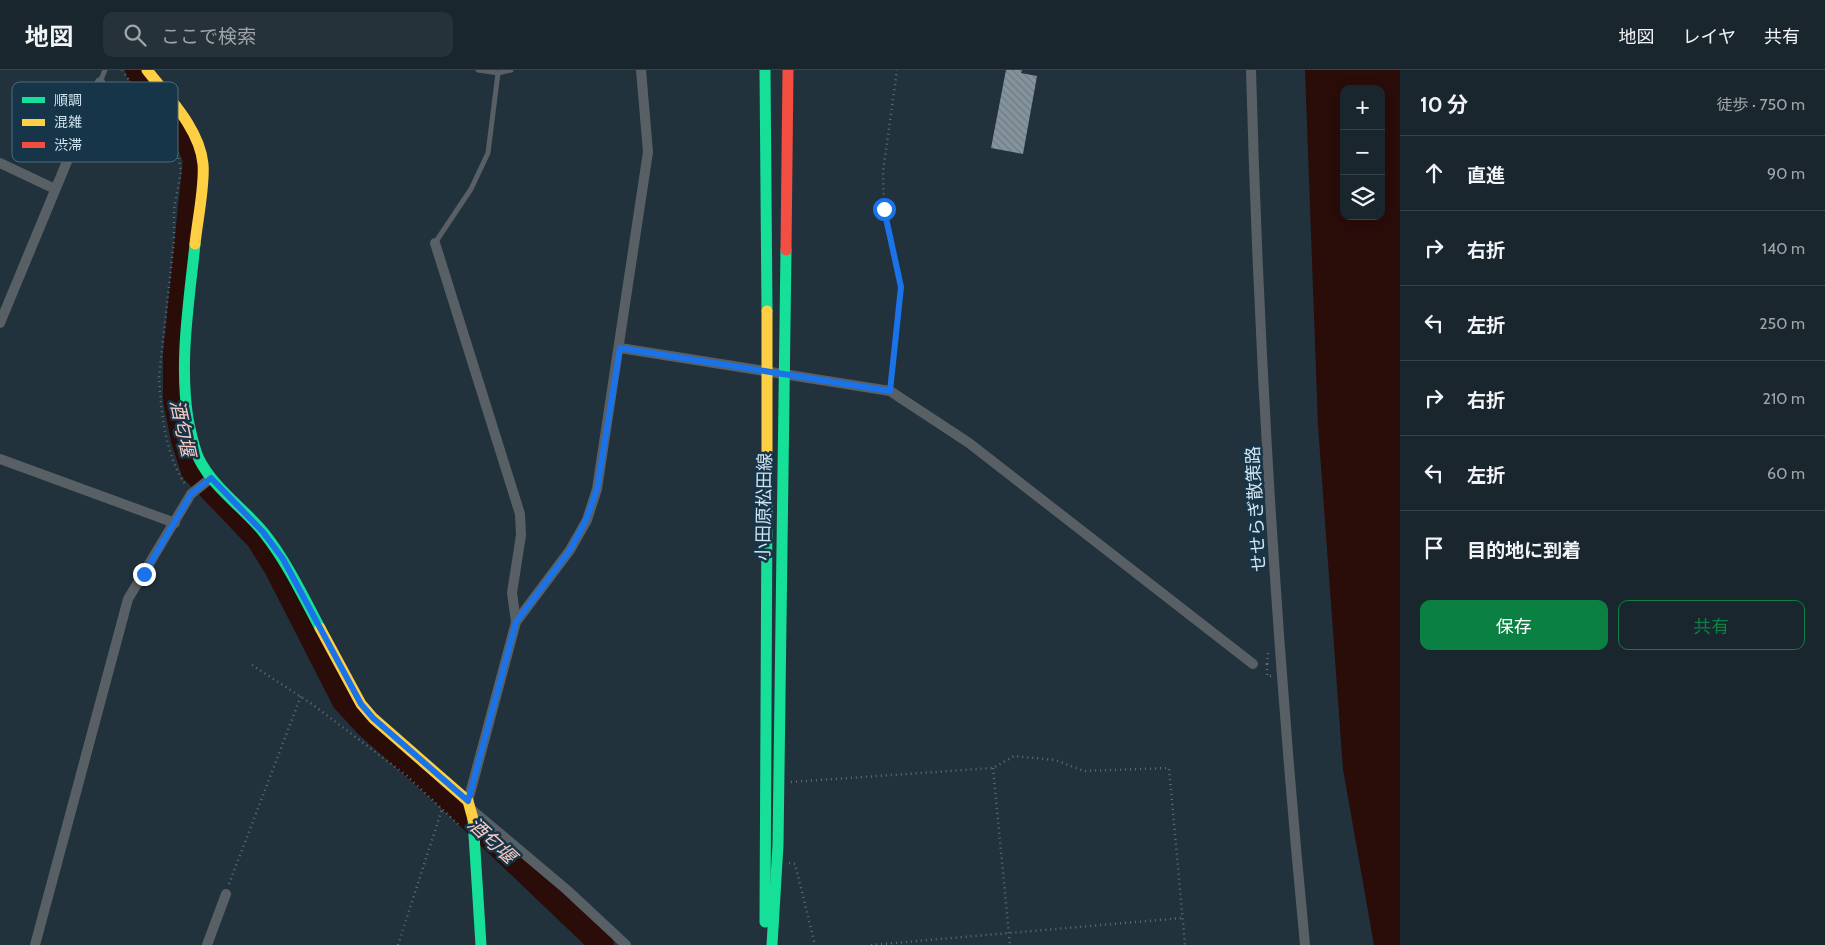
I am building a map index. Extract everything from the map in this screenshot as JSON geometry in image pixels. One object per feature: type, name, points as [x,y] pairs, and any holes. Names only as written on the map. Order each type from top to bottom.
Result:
[{"type":"main road","points":[[147,70],[156,82]]},
{"type":"main road","name":"小田原松田線","points":[[765,70],[768,372],[764,847],[766,945]]},
{"type":"main road","name":"小田原松田線","points":[[772,945],[779,783],[788,70]]},
{"type":"main road","points":[[178,113],[195,137],[201,150],[203,165],[183,360],[183,387],[192,440],[199,459],[211,478],[263,532],[283,559],[361,704],[373,718],[470,806],[481,945]]},
{"type":"street","points":[[516,622],[570,550],[586,520],[597,489],[620,348],[648,152],[641,70]]},
{"type":"street","name":"せせらぎ散策路","points":[[1251,70],[1255,220],[1272,517],[1305,945]]},
{"type":"street","points":[[0,323],[66,162]]},
{"type":"street","points":[[0,163],[55,189]]},
{"type":"street","points":[[435,243],[520,514],[521,535],[512,592],[516,622],[470,806],[567,890],[626,945]]},
{"type":"street","points":[[620,348],[890,391],[969,443],[1252,664]]},
{"type":"street","points":[[0,459],[175,523]]},
{"type":"street","points":[[35,945],[128,599],[191,494],[211,478]]},
{"type":"street","points":[[206,945],[226,894]]},
{"type":"lane","points":[[100,82],[105,70]]},
{"type":"lane","points":[[478,70],[498,73],[511,70]]},
{"type":"lane","points":[[435,243],[471,189],[488,153],[498,73]]},
{"type":"path","points":[[122,70],[131,82]]},
{"type":"path","points":[[890,391],[901,287],[884,209],[883,172],[897,70]]},
{"type":"path","points":[[178,154],[182,171],[174,209],[174,240],[160,377],[160,397],[171,453],[180,477],[191,494]]},
{"type":"path","points":[[252,665],[301,696],[407,776],[443,808],[474,842]]},
{"type":"path","points":[[226,894],[301,696]]},
{"type":"path","points":[[779,783],[994,768],[1014,756],[1055,760],[1084,771],[1168,768],[1185,945]]},
{"type":"path","points":[[994,768],[1010,945]]},
{"type":"path","points":[[398,945],[443,808]]},
{"type":"path","points":[[777,860],[795,864],[815,945]]},
{"type":"path","points":[[872,945],[1182,918]]},
{"type":"shaded area","points":[[1305,70],[1400,70],[1400,945],[1374,945],[1343,769],[1318,425]]},
{"type":"building","points":[[1006,70],[1022,70],[1021,73],[1037,76],[1023,154],[991,148]]},
{"type":"waterway","name":"酒匂堰","points":[[137,70],[146,82]]},
{"type":"waterway","name":"酒匂堰","points":[[178,126],[185,136],[195,159],[175,352],[175,400],[183,440],[193,471],[258,539],[276,568],[344,701],[366,725],[448,798],[602,945]]},
{"type":"traffic: fast","points":[[765,70],[767,311]]},
{"type":"traffic: fast","points":[[195,244],[186,332],[184,375],[188,419],[195,449],[205,470],[213,480],[256,524],[272,544],[294,579],[320,628]]},
{"type":"traffic: fast","points":[[772,945],[778,845],[786,250]]},
{"type":"traffic: fast","points":[[765,922],[767,504]]},
{"type":"traffic: fast","points":[[473,819],[481,945]]},
{"type":"traffic: slow","points":[[147,70],[157,82]]},
{"type":"traffic: slow","points":[[178,109],[196,138],[203,164],[203,182],[195,244]]},
{"type":"traffic: slow","points":[[767,311],[767,504]]},
{"type":"traffic: slow","points":[[320,628],[361,704],[373,718],[468,801],[473,819]]},
{"type":"traffic: jam","points":[[786,250],[788,70]]},
{"type":"route","points":[[144,574],[191,494],[211,478],[263,532],[283,559],[361,704],[373,718],[458,790],[468,801],[516,622],[570,550],[586,520],[597,489],[620,348],[890,391],[901,287],[884,209]]}]
